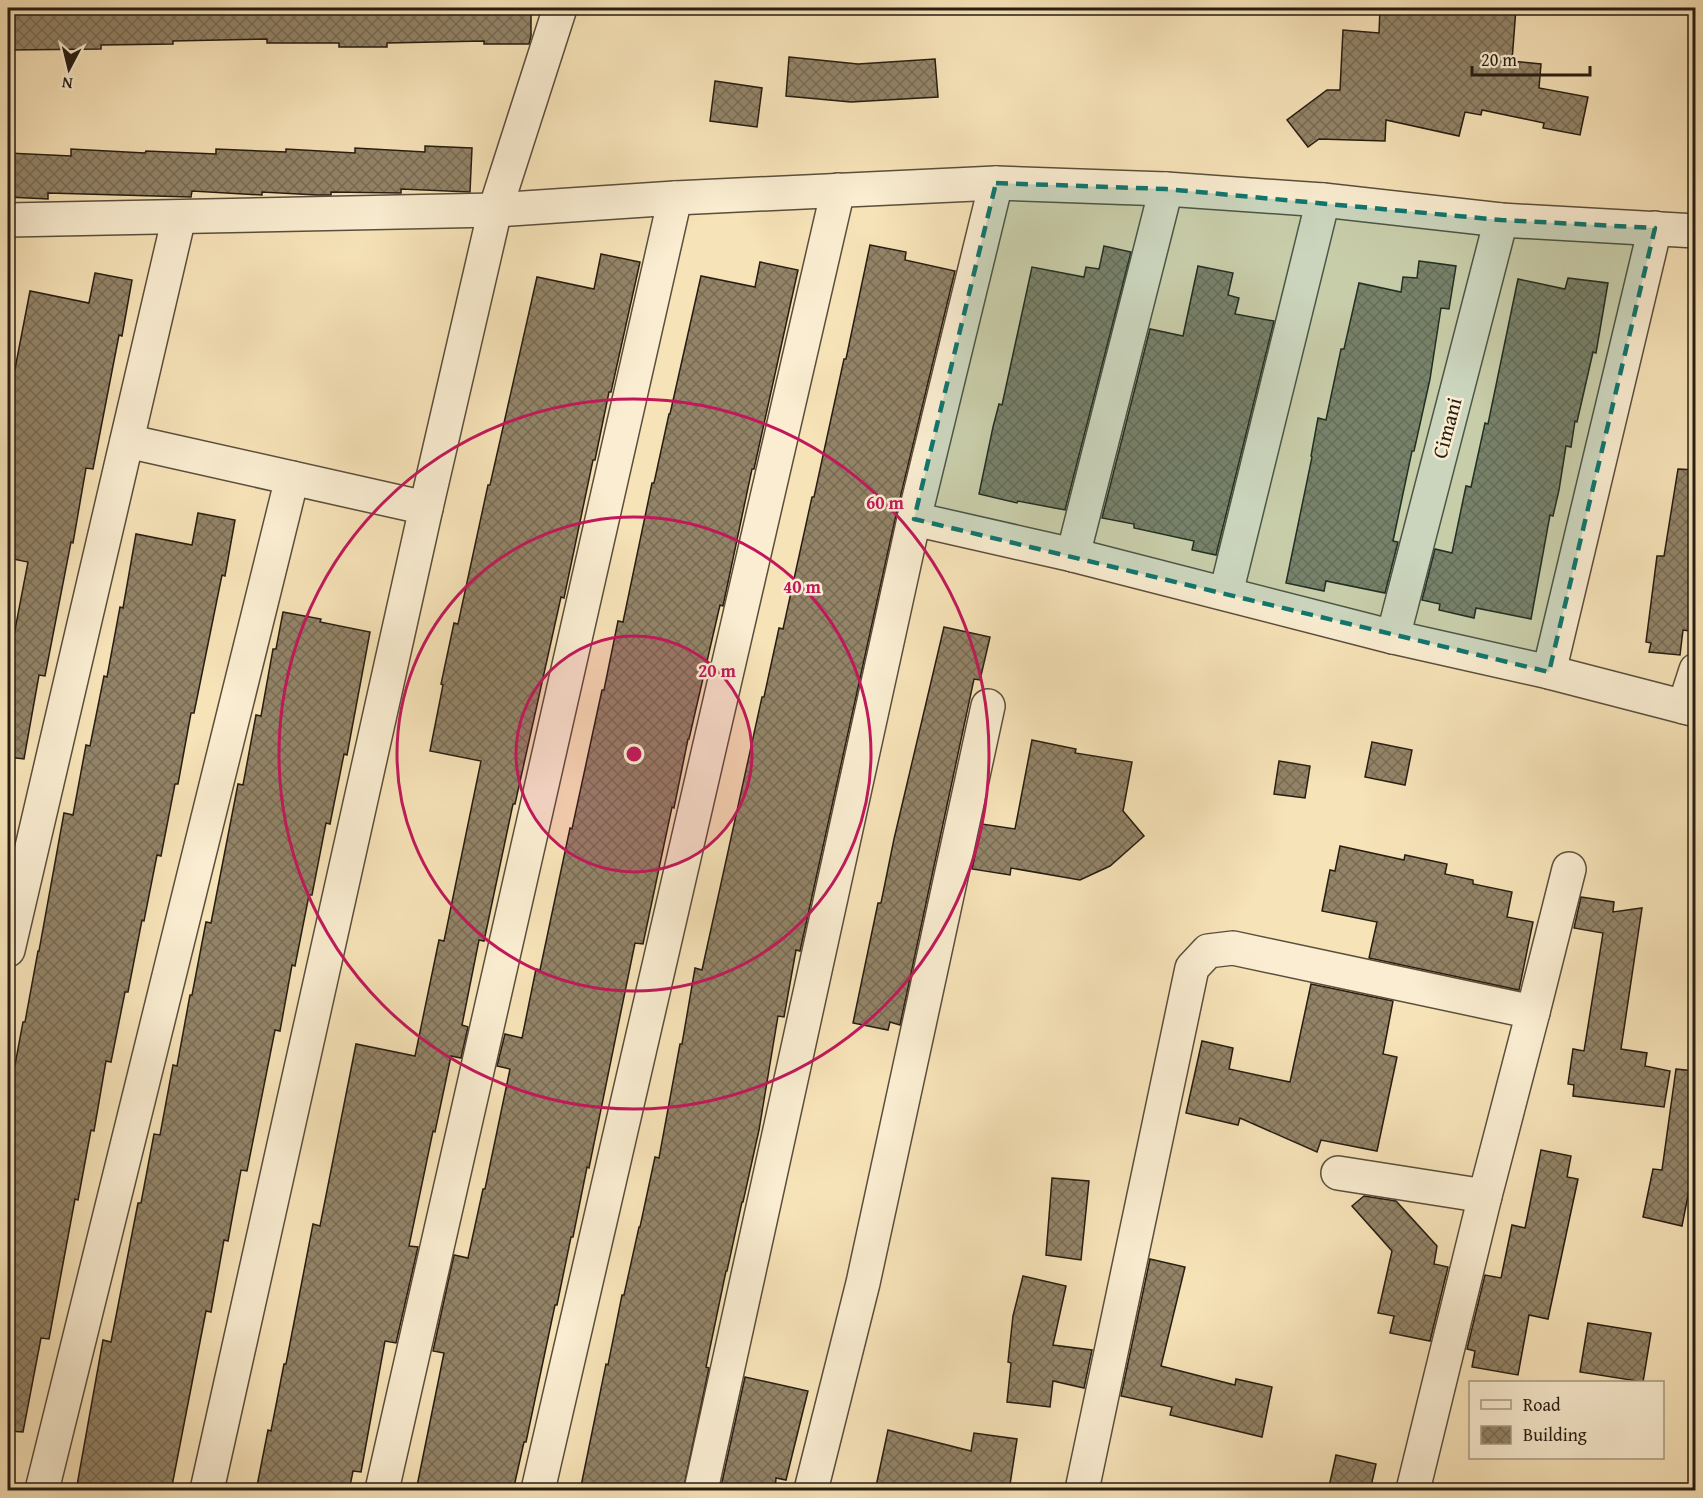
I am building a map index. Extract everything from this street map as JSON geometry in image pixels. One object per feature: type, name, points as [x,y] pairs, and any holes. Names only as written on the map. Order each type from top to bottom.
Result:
[{"type":"street","points":[[207,1491],[426,508],[495,210],[560,8]]},
{"type":"street","points":[[701,1491],[914,519],[996,183]]},
{"type":"street","points":[[8,224],[179,217],[495,210],[675,198],[996,183],[1166,189],[1323,200],[1501,220],[1695,231]]},
{"type":"street","points":[[1073,555],[1166,189]]},
{"type":"street","points":[[538,1491],[838,190]]},
{"type":"street","points":[[382,1491],[675,198]]},
{"type":"street","points":[[1226,593],[1323,200]]},
{"type":"street","points":[[8,950],[179,217]]},
{"type":"street","name":"Cimani","points":[[1393,637],[1501,220]]},
{"type":"street","points":[[1549,672],[1655,228]]},
{"type":"street","points":[[127,441],[426,508]]},
{"type":"street","points":[[42,1491],[292,478]]},
{"type":"street","points":[[914,519],[1073,555],[1393,637],[1549,672],[1690,708],[1695,670]]},
{"type":"street","points":[[811,1491],[863,1283],[988,706]]},
{"type":"street","points":[[1413,1491],[1485,1196],[1569,869]]},
{"type":"street","points":[[1082,1491],[1192,968],[1208,951],[1233,948],[1533,1012]]},
{"type":"street","points":[[1338,1173],[1485,1196]]},
{"type":"highlighted area","points":[[996,183],[1166,189],[1501,220],[1655,228],[1549,672],[914,519]]},
{"type":"building","points":[[8,8],[531,8],[531,36],[529,44],[484,44],[484,41],[387,43],[387,47],[339,47],[339,43],[267,43],[267,39],[101,45],[101,49],[8,50]]},
{"type":"building","points":[[1380,8],[1516,8],[1512,61],[1541,64],[1539,88],[1588,97],[1580,135],[1543,128],[1544,123],[1482,110],[1481,115],[1465,112],[1459,136],[1386,120],[1385,141],[1319,139],[1308,147],[1287,120],[1327,90],[1340,90],[1343,30],[1379,33]]},
{"type":"building","points":[[789,57],[858,64],[935,59],[938,97],[851,102],[786,96]]},
{"type":"building","points":[[715,81],[762,88],[757,127],[710,121]]},
{"type":"building","points":[[425,146],[472,148],[470,192],[401,189],[401,193],[331,192],[331,195],[317,195],[262,192],[262,195],[192,191],[191,197],[48,193],[48,199],[8,197],[8,153],[71,156],[71,149],[216,154],[216,149],[286,152],[286,149],[355,153],[355,148],[425,152]]},
{"type":"building","points":[[870,245],[906,252],[905,260],[955,271],[896,515],[800,951],[796,950],[784,1017],[778,1016],[759,1130],[726,1271],[706,1367],[709,1368],[683,1491],[580,1491],[622,1295],[624,1295],[655,1157],[659,1158],[695,968],[702,970],[762,697],[764,697],[779,628],[783,629]]},
{"type":"building","points":[[1104,246],[1131,252],[1065,510],[1018,501],[1017,503],[979,494],[993,427],[999,404],[1002,405],[1032,267],[1084,277],[1086,267],[1099,269]]},
{"type":"building","points":[[601,254],[640,262],[595,460],[593,460],[564,598],[561,597],[515,804],[513,804],[484,941],[479,940],[462,1025],[468,1027],[461,1058],[451,1056],[435,1132],[433,1131],[409,1246],[418,1247],[396,1343],[385,1341],[361,1472],[353,1471],[349,1491],[283,1491],[257,1486],[268,1430],[271,1431],[284,1364],[286,1364],[313,1224],[320,1226],[356,1044],[415,1056],[439,940],[444,941],[481,761],[430,751],[454,623],[458,624],[537,277],[594,289]]},
{"type":"building","points":[[1419,261],[1456,266],[1449,309],[1441,308],[1430,379],[1393,541],[1398,542],[1385,593],[1326,581],[1324,591],[1286,583],[1318,418],[1326,420],[1341,349],[1344,349],[1359,283],[1401,292],[1403,277],[1417,278]]},
{"type":"building","points":[[760,262],[798,270],[723,606],[720,605],[674,808],[672,807],[643,944],[635,943],[589,1168],[587,1167],[573,1237],[571,1237],[513,1491],[416,1491],[444,1353],[433,1351],[454,1255],[468,1258],[510,1069],[497,1066],[505,1034],[522,1038],[536,969],[540,970],[618,621],[623,622],[652,483],[654,483],[701,276],[755,287]]},
{"type":"building","points":[[1198,266],[1233,273],[1228,295],[1239,298],[1235,314],[1274,321],[1216,555],[1192,550],[1194,541],[1134,528],[1134,524],[1102,518],[1150,329],[1183,336]]},
{"type":"building","points":[[95,273],[132,280],[122,336],[119,335],[93,469],[86,468],[45,676],[39,675],[24,759],[8,757],[8,666],[28,562],[8,558],[8,405],[30,291],[89,303]]},
{"type":"building","points":[[1568,278],[1608,283],[1596,353],[1593,352],[1577,422],[1575,421],[1571,447],[1566,446],[1553,516],[1550,515],[1531,619],[1476,608],[1474,618],[1439,610],[1440,604],[1422,600],[1435,549],[1452,553],[1466,486],[1471,487],[1485,423],[1488,424],[1518,279],[1565,289]]},
{"type":"building","points":[[1678,469],[1695,470],[1695,580],[1689,631],[1683,630],[1680,655],[1649,652],[1651,643],[1646,642],[1657,556],[1664,556]]},
{"type":"building","points":[[198,513],[235,520],[225,576],[222,575],[194,713],[191,713],[178,784],[175,784],[161,856],[157,855],[111,1062],[106,1061],[94,1131],[91,1130],[78,1200],[75,1199],[49,1339],[41,1338],[23,1432],[8,1431],[8,1102],[64,813],[73,815],[86,745],[90,746],[104,676],[107,677],[120,607],[123,608],[136,534],[192,545]]},
{"type":"building","points":[[283,612],[370,632],[347,755],[344,754],[330,824],[326,823],[295,966],[292,965],[280,1031],[275,1030],[247,1171],[241,1170],[228,1241],[224,1240],[211,1312],[206,1311],[171,1491],[76,1491],[103,1340],[111,1342],[154,1134],[160,1135],[173,1065],[177,1066],[206,922],[211,923],[238,784],[243,785],[256,715],[261,716],[273,649],[276,649]]},
{"type":"building","points":[[944,627],[990,637],[980,680],[974,679],[900,1025],[890,1022],[888,1030],[853,1023],[878,903],[881,903]]},
{"type":"building","points":[[1032,740],[1076,749],[1075,753],[1132,762],[1123,811],[1144,836],[1110,866],[1080,880],[1011,868],[1010,875],[972,869],[982,824],[1015,829]]},
{"type":"building","points":[[1372,742],[1412,750],[1405,785],[1365,777]]},
{"type":"building","points":[[1279,761],[1310,766],[1305,798],[1274,794]]},
{"type":"building","points":[[1340,846],[1404,860],[1405,855],[1447,864],[1445,874],[1473,880],[1473,884],[1512,892],[1507,917],[1533,922],[1519,990],[1369,958],[1377,922],[1322,911],[1330,870],[1335,871]]},
{"type":"building","points":[[1581,897],[1614,902],[1613,912],[1642,908],[1621,1049],[1647,1053],[1645,1066],[1670,1071],[1664,1107],[1573,1096],[1574,1085],[1568,1084],[1573,1049],[1584,1051],[1603,933],[1574,928]]},
{"type":"building","points":[[1311,984],[1393,1001],[1383,1054],[1397,1057],[1377,1151],[1321,1140],[1317,1152],[1240,1118],[1238,1125],[1186,1113],[1202,1041],[1233,1048],[1229,1069],[1290,1082]]},
{"type":"building","points":[[1676,1069],[1695,1071],[1695,1160],[1682,1226],[1643,1217],[1653,1169],[1662,1170]]},
{"type":"building","points":[[1541,1150],[1571,1156],[1567,1177],[1578,1179],[1548,1319],[1529,1315],[1518,1375],[1472,1367],[1475,1351],[1467,1349],[1485,1275],[1501,1278],[1512,1225],[1525,1228]]},
{"type":"building","points":[[1052,1178],[1089,1181],[1081,1260],[1046,1255]]},
{"type":"building","points":[[1364,1196],[1396,1201],[1437,1246],[1434,1264],[1448,1267],[1430,1341],[1390,1333],[1394,1316],[1378,1313],[1392,1251],[1352,1206]]},
{"type":"building","points":[[1150,1259],[1185,1267],[1161,1366],[1235,1385],[1236,1379],[1272,1387],[1262,1437],[1170,1415],[1172,1407],[1121,1396]]},
{"type":"building","points":[[1023,1276],[1066,1286],[1053,1345],[1092,1350],[1084,1388],[1053,1381],[1050,1407],[1007,1402],[1013,1316]]},
{"type":"building","points":[[1588,1323],[1651,1333],[1643,1381],[1580,1372]]},
{"type":"building","points":[[745,1377],[808,1391],[786,1480],[776,1478],[775,1491],[720,1491]]},
{"type":"building","points":[[888,1430],[971,1451],[974,1433],[1017,1439],[1009,1491],[875,1491]]},
{"type":"building","points":[[1336,1455],[1376,1464],[1370,1491],[1328,1491]]}]
